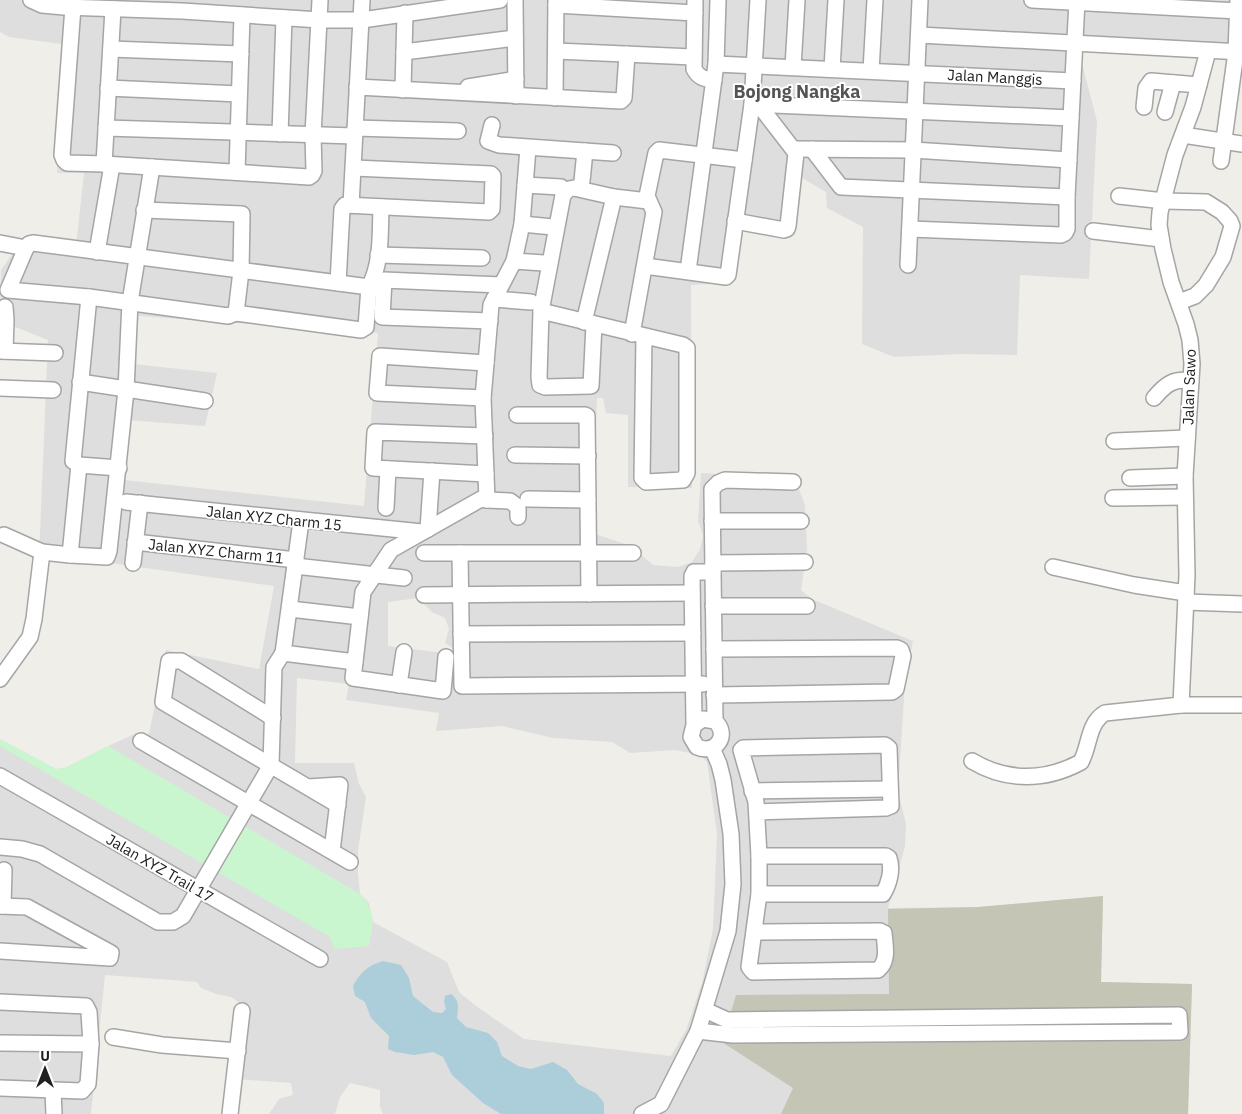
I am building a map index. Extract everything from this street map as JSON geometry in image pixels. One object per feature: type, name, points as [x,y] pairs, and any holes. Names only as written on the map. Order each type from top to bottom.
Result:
[{"type":"street","points":[[31,0],[42,4],[106,6],[187,5],[242,15],[320,20],[362,20],[500,0]]},
{"type":"street","points":[[67,4],[63,158],[67,163],[311,176],[314,171],[320,0]]},
{"type":"street","points":[[351,205],[362,0]]},
{"type":"street","points":[[514,0],[516,96]]},
{"type":"street","points":[[688,271],[716,64],[718,0]]},
{"type":"street","points":[[645,266],[727,276],[744,160],[756,104],[755,65],[758,0]]},
{"type":"street","points":[[793,67],[797,0]]},
{"type":"street","points":[[832,69],[836,0]]},
{"type":"street","points":[[872,71],[875,0]]},
{"type":"street","points":[[908,265],[920,0]]},
{"type":"street","points":[[1032,0],[1238,6],[1239,52],[1222,141],[1221,161]]},
{"type":"street","points":[[910,229],[1060,235],[1065,233],[1067,229],[1077,1]]},
{"type":"street","points":[[555,98],[556,2],[695,6],[694,69],[703,79],[714,80]]},
{"type":"street","points":[[97,252],[108,164],[106,128],[111,49],[106,6]]},
{"type":"street","points":[[403,90],[405,13]]},
{"type":"street","points":[[237,172],[242,15]]},
{"type":"street","points":[[280,134],[284,18]]},
{"type":"street","points":[[919,34],[1239,52]]},
{"type":"street","points":[[404,52],[515,38]]},
{"type":"street","points":[[111,49],[241,54]]},
{"type":"street","name":"Jalan Sawo","points":[[1181,705],[1187,562],[1185,476],[1192,364],[1190,340],[1171,282],[1159,225],[1160,212],[1208,50]]},
{"type":"street","points":[[556,51],[693,57]]},
{"type":"street","points":[[356,88],[621,101],[624,98],[627,54]]},
{"type":"street","name":"Jalan Manggis","points":[[716,64],[1073,80]]},
{"type":"street","points":[[436,92],[516,79]]},
{"type":"street","points":[[1144,107],[1146,88],[1151,81],[1199,85]]},
{"type":"street","points":[[1165,112],[1173,82]]},
{"type":"street","points":[[108,88],[239,94]]},
{"type":"street","points":[[756,104],[914,113],[1071,118]]},
{"type":"street","points":[[735,221],[787,229],[796,153],[756,104]]},
{"type":"street","points":[[492,125],[488,141],[499,145],[612,153]]},
{"type":"street","points":[[106,128],[314,135],[355,132],[458,132]]},
{"type":"street","points":[[1183,135],[1242,144]]},
{"type":"street","points":[[487,500],[483,398],[491,305],[514,261],[522,224],[528,148]]},
{"type":"street","points":[[794,149],[913,150],[1069,160]]},
{"type":"street","points":[[494,299],[536,307],[589,323],[638,335],[683,345],[687,348],[687,473],[683,480],[646,482],[642,478],[638,335],[645,266],[654,212],[648,201],[648,190],[656,153],[659,150],[744,160]]},
{"type":"street","points":[[812,150],[841,186],[911,191],[1067,197]]},
{"type":"street","points":[[582,181],[585,151]]},
{"type":"street","points":[[4,535],[42,552],[102,558],[109,555],[126,390],[130,302],[152,167]]},
{"type":"street","points":[[338,283],[342,208],[351,205],[489,212],[492,209],[493,176],[491,174],[354,168]]},
{"type":"street","points":[[525,185],[561,187]]},
{"type":"street","points":[[614,197],[589,323],[591,386],[545,387],[540,385],[539,377],[536,307],[562,195],[569,189],[574,188],[614,197],[648,201]]},
{"type":"street","points":[[1119,196],[1164,201],[1206,202],[1237,224],[1223,257],[1206,285],[1195,296],[1179,302]]},
{"type":"street","points":[[8,290],[89,297],[228,316],[236,313],[361,330],[366,327],[369,287],[374,276],[378,255],[381,207]]},
{"type":"street","points":[[144,210],[241,213],[241,271],[236,313]]},
{"type":"street","points":[[522,224],[554,227]]},
{"type":"street","points":[[1093,231],[1161,239]]},
{"type":"street","points":[[0,243],[26,248]]},
{"type":"street","points":[[55,353],[2,340],[8,290],[26,248],[29,244],[33,243],[369,287]]},
{"type":"street","points":[[378,255],[482,258]]},
{"type":"street","points":[[514,261],[544,263]]},
{"type":"street","points":[[490,321],[382,317],[384,280],[501,285]]},
{"type":"street","points":[[89,297],[73,460],[79,465],[118,468]]},
{"type":"street","points":[[483,398],[377,393],[380,356],[486,363]]},
{"type":"street","points":[[1154,398],[1167,383],[1184,379],[1191,380]]},
{"type":"street","points":[[80,382],[205,402]]},
{"type":"street","points":[[0,388],[53,390]]},
{"type":"street","points":[[517,416],[586,415],[588,420],[589,594]]},
{"type":"street","points":[[386,508],[375,432],[485,436]]},
{"type":"street","points":[[1114,441],[1187,438]]},
{"type":"street","points":[[514,455],[588,456]]},
{"type":"street","points":[[70,555],[79,465]]},
{"type":"street","points":[[380,468],[486,474]]},
{"type":"street","points":[[425,531],[432,471]]},
{"type":"street","points":[[1130,478],[1185,476]]},
{"type":"street","points":[[793,482],[725,480],[718,483],[712,489],[713,567],[713,606],[714,649],[714,690],[715,721],[720,727],[722,735],[719,743],[712,748],[702,749],[694,744],[690,734],[694,725],[692,573],[713,567],[805,562]]},
{"type":"street","points":[[1113,498],[1185,497]]},
{"type":"street","points":[[446,657],[443,691],[353,678],[363,592],[391,550],[481,499],[510,501],[518,507],[518,517]]},
{"type":"street","points":[[528,499],[588,500]]},
{"type":"street","name":"Jalan XYZ Charm 15","points":[[133,502],[301,521],[425,531]]},
{"type":"street","name":"Jalan XYZ Charm 11","points":[[133,502],[135,542],[133,562]]},
{"type":"street","points":[[0,847],[22,849],[40,854],[158,922],[173,922],[184,916],[271,765],[274,667],[283,653],[301,521]]},
{"type":"street","points":[[712,521],[801,521]]},
{"type":"street","name":"Jalan XYZ Charm 11","points":[[135,542],[404,578]]},
{"type":"street","points":[[0,679],[30,637],[42,552]]},
{"type":"street","points":[[424,553],[634,553]]},
{"type":"street","points":[[460,553],[461,684],[464,686],[694,684],[714,690],[892,692],[896,689],[903,656],[901,650],[897,648],[714,649]]},
{"type":"street","points":[[1053,567],[1186,598],[1242,604]]},
{"type":"street","points":[[424,595],[692,593]]},
{"type":"street","points":[[713,606],[806,606]]},
{"type":"street","points":[[290,609],[360,617]]},
{"type":"street","points":[[461,634],[693,633]]},
{"type":"street","points":[[399,685],[404,652]]},
{"type":"street","points":[[283,653],[355,662]]},
{"type":"street","points":[[273,718],[180,662],[169,661],[163,702],[338,805],[332,851]]},
{"type":"street","points":[[972,761],[982,767],[1009,776],[1051,775],[1081,762],[1086,752],[1092,728],[1097,718],[1105,712],[1181,705],[1242,704]]},
{"type":"street","points":[[694,725],[703,719],[715,721]]},
{"type":"street","points":[[141,741],[350,862]]},
{"type":"street","points":[[755,801],[886,808],[891,806],[892,799],[889,748],[888,746],[742,748],[741,753],[755,801],[760,856],[755,932],[749,967],[753,972],[878,970],[883,966],[885,959],[884,933],[880,931],[755,932]]},
{"type":"street","points":[[642,1114],[663,1109],[698,1031],[728,931],[733,898],[733,860],[728,806],[719,764],[712,748]]},
{"type":"street","name":"Jalan XYZ Trail 17","points":[[0,776],[320,959]]},
{"type":"street","points":[[728,806],[755,801],[890,788]]},
{"type":"street","points":[[758,894],[882,894],[889,880],[891,863],[890,858],[886,856],[760,856]]},
{"type":"street","points":[[0,951],[110,958],[111,953],[27,907],[1,906],[4,870]]},
{"type":"street","points":[[0,1002],[86,1006],[89,1012],[91,1044],[88,1084],[86,1088],[78,1091],[0,1088],[0,1093]]},
{"type":"street","points":[[698,1031],[733,1027],[1179,1014],[1180,1032],[733,1027],[727,1020],[705,1010]]},
{"type":"street","points":[[230,1114],[242,1011]]},
{"type":"street","points":[[112,1037],[162,1045],[238,1052]]},
{"type":"street","points":[[0,1044],[91,1044]]},
{"type":"street","points":[[53,1090],[54,1114]]},
{"type":"shaded area","points":[[0,0],[1242,0],[1242,60],[1205,53],[1079,52],[1097,121],[1089,279],[1020,275],[1017,355],[961,354],[894,357],[862,344],[863,227],[827,208],[826,192],[797,175],[790,237],[733,227],[733,283],[691,285],[692,488],[628,487],[628,415],[606,413],[603,398],[597,398],[594,475],[595,534],[631,546],[653,565],[678,567],[692,562],[700,549],[703,535],[698,521],[701,473],[795,479],[805,505],[807,549],[801,590],[812,599],[913,641],[905,682],[898,792],[906,824],[905,846],[888,908],[978,907],[1103,896],[1101,982],[1192,984],[1188,1114],[383,1114],[380,1107],[380,1090],[350,1083],[340,1097],[335,1114],[269,1114],[279,1099],[293,1095],[291,1083],[237,1079],[242,1005],[231,997],[201,988],[197,982],[105,975],[91,1114],[0,1114],[0,739],[56,769],[65,768],[137,733],[149,734],[166,650],[259,669],[274,586],[117,564],[39,558],[48,340],[0,321],[1,270],[24,237],[76,246],[84,173],[57,173],[61,44],[9,37],[0,32]],"holes":[[[139,316],[378,333],[364,506],[124,480],[126,420],[205,426],[217,373],[133,364]],[[418,598],[432,612],[445,618],[449,629],[445,643],[456,650],[455,653],[445,649],[444,653],[388,646],[388,602]],[[297,678],[349,684],[346,700],[439,713],[436,731],[502,726],[553,738],[612,742],[630,753],[675,750],[700,755],[707,762],[717,834],[713,929],[702,983],[686,1030],[671,1056],[524,1039],[476,1006],[459,992],[447,962],[373,922],[369,903],[360,894],[358,850],[366,797],[359,784],[354,763],[295,763]]]},
{"type":"shaded area","points":[[1103,896],[1101,982],[1192,984],[1188,1114],[781,1114],[793,1088],[722,1042],[736,995],[889,994],[888,909],[978,907]]},
{"type":"green space","points":[[0,739],[56,769],[65,768],[108,746],[360,894],[371,913],[372,925],[369,946],[334,949],[330,937],[0,746]]},
{"type":"water","points":[[383,961],[401,965],[409,978],[413,996],[433,1012],[442,1013],[446,1009],[445,996],[451,994],[457,1002],[457,1018],[466,1027],[488,1033],[497,1042],[502,1056],[518,1066],[531,1069],[553,1062],[567,1070],[578,1084],[597,1094],[604,1103],[604,1114],[501,1114],[483,1103],[452,1075],[443,1057],[433,1052],[414,1055],[388,1049],[389,1036],[371,1018],[365,1002],[355,996],[353,986],[365,970]]},
{"type":"district","name":"Bojong Nangka","points":[[797,91]]}]
